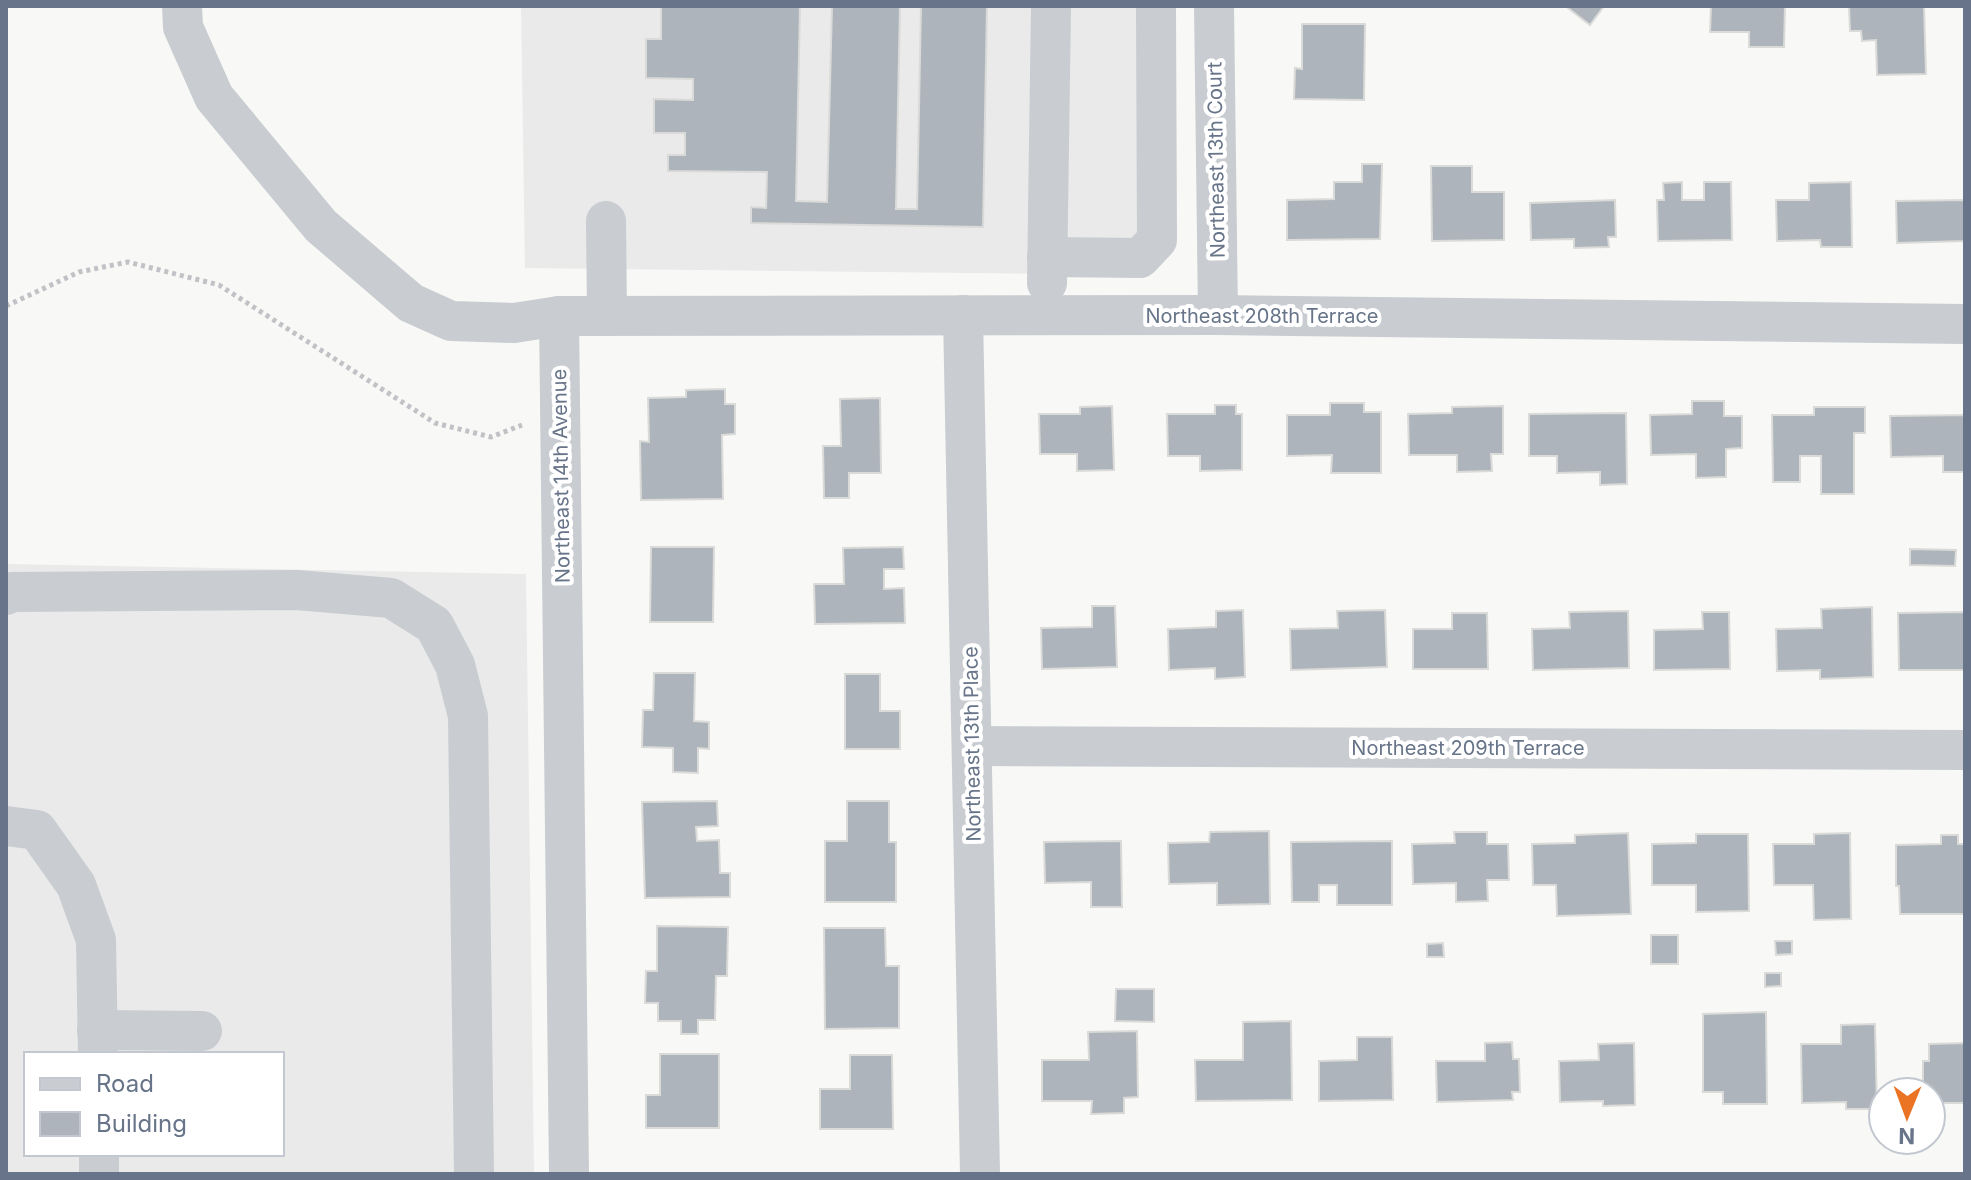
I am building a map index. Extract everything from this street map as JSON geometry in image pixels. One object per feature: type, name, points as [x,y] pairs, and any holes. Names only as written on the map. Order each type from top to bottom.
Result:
[{"type":"street","points":[[182,6],[183,27],[214,97],[321,226],[411,303],[451,321],[514,323],[559,316]]},
{"type":"street","points":[[1046,315],[1051,6]]},
{"type":"street","points":[[1047,257],[1140,258],[1157,240],[1156,6]]},
{"type":"street","name":"Northeast 13th Court","points":[[1214,6],[1218,315]]},
{"type":"street","points":[[606,221],[607,316]]},
{"type":"street","name":"Northeast 13th Place","points":[[963,315],[980,1174]]},
{"type":"street","name":"Northeast 208th Terrace","points":[[559,316],[1218,315],[1965,324]]},
{"type":"street","name":"Northeast 14th Avenue","points":[[559,316],[569,1174]]},
{"type":"street","points":[[6,595],[11,592],[297,590],[391,598],[434,625],[455,665],[468,716],[474,1174]]},
{"type":"street","name":"Northeast 209th Terrace","points":[[972,746],[1965,750]]},
{"type":"street","points":[[6,826],[37,830],[76,885],[96,940],[98,1042],[202,1031]]},
{"type":"path","points":[[6,306],[79,272],[128,262],[219,285],[435,423],[491,437],[560,411]]},
{"type":"shaded area","points":[[521,6],[1171,6],[1142,275],[525,268]]},
{"type":"shaded area","points":[[6,564],[526,574],[534,1174],[6,1174]]},
{"type":"building","points":[[661,6],[800,6],[796,201],[827,202],[832,6],[900,6],[896,209],[917,209],[921,6],[987,6],[983,227],[751,223],[751,207],[766,208],[767,172],[668,171],[668,155],[685,155],[685,133],[654,133],[654,99],[693,100],[693,79],[646,78],[646,39],[661,39]]},
{"type":"building","points":[[1569,6],[1604,6],[1590,25]]},
{"type":"building","points":[[1711,6],[1785,6],[1784,47],[1749,47],[1749,32],[1710,32]]},
{"type":"building","points":[[1849,6],[1924,6],[1926,74],[1877,75],[1876,40],[1862,41],[1861,31],[1850,31]]},
{"type":"building","points":[[1302,24],[1365,24],[1364,100],[1294,99],[1295,68],[1302,69]]},
{"type":"building","points":[[1362,164],[1382,164],[1380,239],[1287,240],[1287,200],[1334,199],[1334,182],[1362,182]]},
{"type":"building","points":[[1431,166],[1472,166],[1472,192],[1504,192],[1504,240],[1432,241]]},
{"type":"building","points":[[1682,182],[1682,200],[1704,200],[1704,182],[1731,182],[1732,240],[1658,241],[1657,200],[1664,200],[1663,183]]},
{"type":"building","points":[[1851,182],[1852,247],[1821,247],[1820,240],[1777,241],[1776,200],[1809,200],[1809,183]]},
{"type":"building","points":[[1615,200],[1616,237],[1608,237],[1609,247],[1574,248],[1574,239],[1531,240],[1530,203]]},
{"type":"building","points":[[1965,200],[1965,241],[1897,243],[1896,201]]},
{"type":"building","points":[[725,389],[725,404],[735,404],[735,434],[722,435],[723,499],[641,500],[640,441],[649,442],[648,398],[686,397],[686,390]]},
{"type":"building","points":[[880,398],[881,473],[849,473],[849,498],[824,498],[823,446],[841,446],[840,399]]},
{"type":"building","points":[[1692,401],[1724,401],[1724,416],[1742,416],[1742,448],[1726,449],[1726,477],[1696,478],[1696,454],[1651,455],[1650,415],[1692,414]]},
{"type":"building","points":[[1330,403],[1364,403],[1364,412],[1381,412],[1381,473],[1331,473],[1332,455],[1287,456],[1287,415],[1330,415]]},
{"type":"building","points":[[1215,405],[1236,405],[1236,414],[1242,414],[1242,470],[1200,471],[1200,456],[1168,456],[1167,414],[1215,414]]},
{"type":"building","points":[[1112,406],[1114,470],[1077,471],[1077,454],[1040,454],[1039,414],[1080,414],[1080,407]]},
{"type":"building","points":[[1503,406],[1503,454],[1491,454],[1492,471],[1457,472],[1457,455],[1409,455],[1408,414],[1452,413],[1452,407]]},
{"type":"building","points":[[1814,407],[1865,407],[1865,433],[1854,433],[1854,494],[1821,494],[1821,456],[1800,456],[1800,482],[1773,482],[1772,415],[1814,415]]},
{"type":"building","points":[[1626,413],[1627,484],[1600,485],[1600,472],[1557,473],[1557,456],[1529,456],[1529,414]]},
{"type":"building","points":[[1965,415],[1965,472],[1943,472],[1943,456],[1891,457],[1890,416]]},
{"type":"building","points":[[651,547],[714,547],[713,622],[650,622]]},
{"type":"building","points":[[903,547],[904,569],[884,569],[884,589],[904,588],[905,623],[815,624],[814,584],[844,584],[843,548]]},
{"type":"building","points":[[1910,549],[1956,550],[1955,566],[1910,565]]},
{"type":"building","points":[[1092,606],[1115,606],[1117,667],[1042,669],[1041,628],[1092,627]]},
{"type":"building","points":[[1872,607],[1873,677],[1820,679],[1820,670],[1777,671],[1776,629],[1822,628],[1821,609]]},
{"type":"building","points":[[1243,610],[1245,677],[1215,679],[1215,668],[1169,670],[1168,629],[1216,627],[1216,611]]},
{"type":"building","points":[[1385,610],[1387,667],[1291,670],[1290,629],[1338,628],[1337,611]]},
{"type":"building","points":[[1628,611],[1629,668],[1533,670],[1532,629],[1570,628],[1569,612]]},
{"type":"building","points":[[1702,612],[1729,612],[1730,669],[1654,670],[1654,630],[1703,629]]},
{"type":"building","points":[[1965,612],[1965,670],[1899,670],[1898,613]]},
{"type":"building","points":[[1452,613],[1487,613],[1488,669],[1413,669],[1413,629],[1452,629]]},
{"type":"building","points":[[654,673],[695,673],[694,721],[709,722],[709,749],[698,748],[698,773],[673,772],[673,748],[642,747],[643,710],[653,710]]},
{"type":"building","points":[[845,674],[880,674],[880,711],[900,711],[900,749],[845,749]]},
{"type":"building","points":[[717,801],[718,826],[696,827],[697,841],[719,840],[720,873],[730,873],[730,897],[645,898],[642,802]]},
{"type":"building","points":[[847,801],[889,801],[889,842],[896,842],[896,902],[825,902],[825,841],[847,841]]},
{"type":"building","points":[[1269,831],[1270,904],[1217,905],[1217,883],[1169,884],[1168,843],[1209,842],[1210,832]]},
{"type":"building","points":[[1454,832],[1487,832],[1487,844],[1508,844],[1509,880],[1487,880],[1488,901],[1456,902],[1456,883],[1413,884],[1412,844],[1455,843]]},
{"type":"building","points":[[1628,833],[1631,914],[1557,916],[1556,885],[1533,885],[1532,844],[1575,843],[1575,835]]},
{"type":"building","points":[[1850,833],[1851,919],[1814,920],[1813,885],[1774,885],[1773,844],[1814,844],[1814,834]]},
{"type":"building","points":[[1696,834],[1748,834],[1749,911],[1696,912],[1696,885],[1652,885],[1652,844],[1696,843]]},
{"type":"building","points":[[1941,835],[1958,835],[1958,844],[1965,844],[1965,914],[1900,914],[1896,845],[1941,844]]},
{"type":"building","points":[[1121,841],[1122,907],[1091,907],[1091,882],[1045,883],[1044,842]]},
{"type":"building","points":[[1392,841],[1392,905],[1337,905],[1337,885],[1319,885],[1319,902],[1292,902],[1291,842]]},
{"type":"building","points":[[657,926],[728,927],[727,976],[716,976],[715,1020],[698,1020],[698,1034],[681,1034],[681,1021],[658,1021],[658,1003],[645,1003],[646,971],[657,971]]},
{"type":"building","points":[[824,928],[885,928],[886,966],[899,966],[899,1028],[825,1029]]},
{"type":"building","points":[[1651,935],[1678,935],[1678,964],[1651,964]]},
{"type":"building","points":[[1775,941],[1792,941],[1792,954],[1776,955]]},
{"type":"building","points":[[1443,943],[1444,957],[1427,957],[1427,944]]},
{"type":"building","points":[[1765,973],[1781,973],[1781,986],[1765,987]]},
{"type":"building","points":[[1116,989],[1154,989],[1154,1022],[1115,1021]]},
{"type":"building","points":[[1766,1012],[1767,1104],[1723,1104],[1723,1092],[1703,1092],[1703,1014]]},
{"type":"building","points":[[1291,1021],[1292,1100],[1196,1101],[1195,1060],[1243,1060],[1243,1022]]},
{"type":"building","points":[[1875,1024],[1876,1076],[1867,1076],[1867,1109],[1846,1109],[1846,1102],[1802,1103],[1801,1044],[1841,1044],[1841,1025]]},
{"type":"building","points":[[1137,1031],[1138,1097],[1124,1098],[1124,1113],[1091,1114],[1092,1101],[1042,1101],[1042,1060],[1089,1060],[1088,1032]]},
{"type":"building","points":[[1357,1037],[1392,1037],[1393,1100],[1319,1101],[1319,1061],[1357,1060]]},
{"type":"building","points":[[1512,1042],[1513,1059],[1519,1059],[1520,1092],[1512,1092],[1513,1100],[1437,1102],[1436,1061],[1485,1061],[1485,1043]]},
{"type":"building","points":[[1634,1043],[1635,1105],[1603,1106],[1603,1101],[1560,1102],[1559,1061],[1599,1060],[1598,1044]]},
{"type":"building","points":[[1965,1043],[1965,1103],[1947,1103],[1947,1076],[1923,1076],[1923,1061],[1929,1061],[1929,1044]]},
{"type":"building","points":[[660,1054],[719,1054],[719,1128],[646,1128],[646,1095],[660,1095]]},
{"type":"building","points":[[850,1055],[892,1055],[893,1129],[820,1129],[820,1089],[850,1089]]}]
